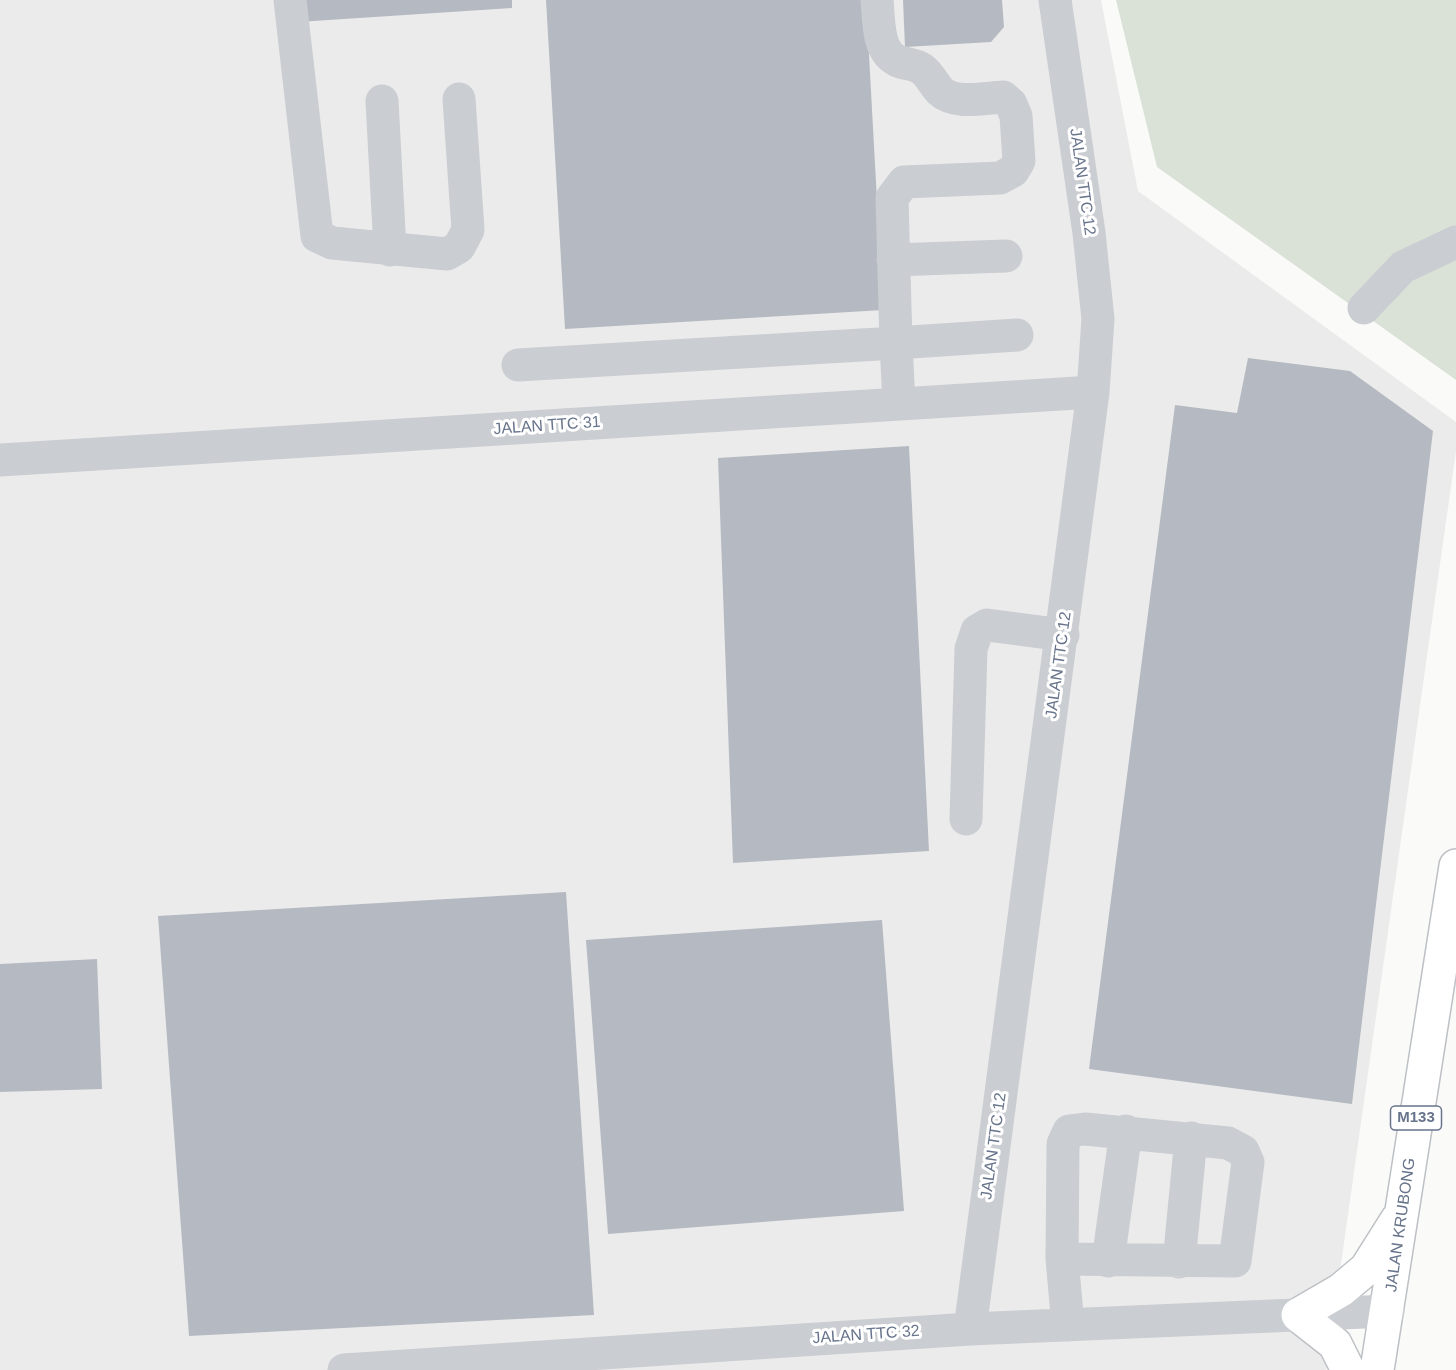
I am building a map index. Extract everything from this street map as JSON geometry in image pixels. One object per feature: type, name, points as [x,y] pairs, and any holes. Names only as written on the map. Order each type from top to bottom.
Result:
[{"type":"main road","name":"JALAN KRUBONG","points":[[1377,1370],[1456,866]]},
{"type":"main road","points":[[1348,1370],[1335,1344],[1298,1315],[1341,1290],[1366,1269],[1403,1211]]},
{"type":"street","points":[[290,0],[317,236],[332,243],[390,250],[447,254],[459,247],[468,230],[459,99]]},
{"type":"street","points":[[877,0],[881,33],[885,50],[890,56],[899,62],[914,64],[929,74],[940,91],[952,99],[1003,97],[1011,104],[1016,116],[1019,161],[1013,171],[1000,178],[904,182],[892,198],[899,404]]},
{"type":"street","name":"JALAN TTC 12","points":[[970,1329],[1063,635],[1093,392],[1098,319],[1089,233],[1055,0]]},
{"type":"street","points":[[382,101],[390,250]]},
{"type":"street","points":[[1365,308],[1402,267],[1456,242]]},
{"type":"street","points":[[893,260],[1006,256]]},
{"type":"street","points":[[519,365],[1017,335]]},
{"type":"street","name":"JALAN TTC 31","points":[[0,460],[1093,392]]},
{"type":"street","points":[[966,819],[971,649],[977,631],[987,625],[1063,635]]},
{"type":"street","points":[[1062,1259],[1235,1261],[1248,1162],[1243,1151],[1228,1143],[1191,1138],[1126,1131],[1085,1129],[1069,1131],[1064,1144],[1062,1259],[1068,1325]]},
{"type":"street","points":[[1108,1261],[1126,1131]]},
{"type":"street","points":[[1179,1262],[1191,1138]]},
{"type":"street","name":"JALAN TTC 32","points":[[344,1370],[419,1368],[970,1329],[1388,1311]]},
{"type":"shaded area","points":[[0,0],[1101,0],[1138,191],[1456,422],[1456,451],[1326,1370],[0,1370]]},
{"type":"shaded area","points":[[1116,0],[1456,0],[1456,380],[1157,167]]},
{"type":"building","points":[[296,0],[512,0],[512,8],[298,22]]},
{"type":"building","points":[[546,0],[866,0],[883,310],[565,329]]},
{"type":"building","points":[[903,0],[1002,0],[1004,27],[991,42],[905,47]]},
{"type":"building","points":[[1248,358],[1350,371],[1433,431],[1352,1104],[1089,1069],[1175,405],[1237,413]]},
{"type":"building","points":[[909,446],[929,851],[733,863],[718,458]]},
{"type":"building","points":[[566,892],[594,1315],[189,1336],[158,916]]},
{"type":"building","points":[[882,920],[904,1211],[608,1234],[586,940]]},
{"type":"building","points":[[97,959],[102,1089],[0,1092],[0,964]]}]
